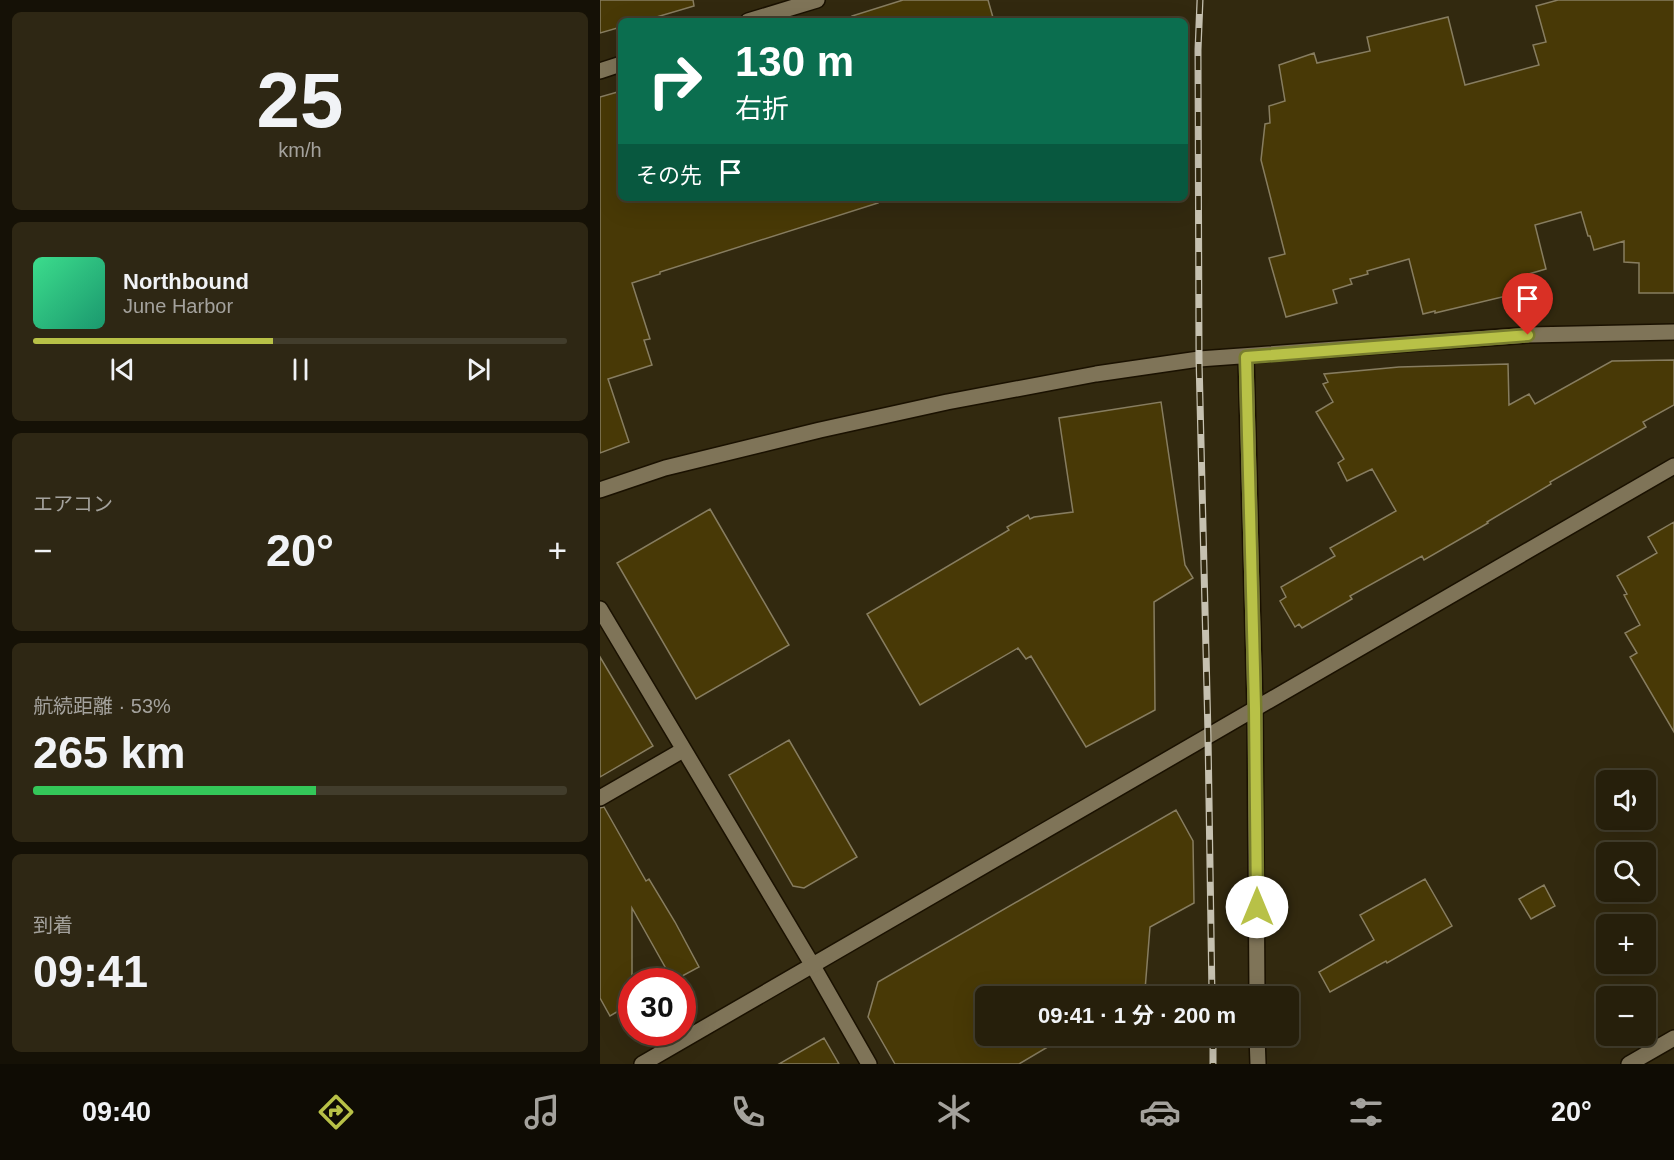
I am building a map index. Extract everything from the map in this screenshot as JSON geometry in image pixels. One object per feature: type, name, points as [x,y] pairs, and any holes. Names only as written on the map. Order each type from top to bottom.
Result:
[{"type":"street","points":[[758,18],[817,0]]},
{"type":"street","points":[[600,71],[618,65]]},
{"type":"street","points":[[600,490],[665,468],[947,402],[1199,359],[1528,335],[1674,332]]},
{"type":"street","points":[[1246,357],[1255,708],[1257,986]]},
{"type":"street","points":[[642,1064],[1674,466]]},
{"type":"street","points":[[600,609],[869,1064]]},
{"type":"street","points":[[600,798],[684,750]]},
{"type":"street","points":[[1629,1064],[1674,1038]]},
{"type":"street","points":[[1257,1046],[1258,1064]]},
{"type":"building","points":[[600,0],[693,0],[694,6],[653,18],[618,18],[618,28],[600,33]]},
{"type":"building","points":[[903,0],[988,0],[993,18],[852,18],[852,16]]},
{"type":"building","points":[[1558,0],[1674,0],[1674,293],[1639,293],[1639,263],[1624,262],[1624,241],[1594,250],[1581,212],[1535,225],[1546,269],[1515,278],[1519,293],[1423,314],[1409,259],[1367,271],[1368,274],[1350,279],[1352,284],[1333,290],[1337,303],[1286,317],[1269,258],[1285,254],[1261,160],[1265,124],[1270,123],[1269,106],[1285,101],[1279,65],[1314,53],[1317,63],[1370,51],[1367,37],[1448,17],[1465,85],[1539,65],[1533,45],[1546,42],[1536,6]]},
{"type":"building","points":[[618,92],[618,201],[878,201],[878,203],[660,272],[660,274],[632,283],[650,339],[644,340],[652,365],[608,379],[629,442],[600,453],[600,97]]},
{"type":"building","points":[[1674,360],[1674,405],[1643,422],[1646,427],[1550,482],[1551,484],[1488,523],[1424,560],[1422,556],[1350,596],[1352,599],[1302,628],[1299,624],[1295,627],[1280,601],[1286,597],[1281,587],[1335,556],[1330,548],[1396,511],[1372,469],[1347,481],[1338,463],[1344,459],[1316,412],[1333,402],[1323,384],[1328,382],[1324,374],[1399,367],[1508,364],[1509,405],[1529,394],[1535,404],[1612,361]]},
{"type":"building","points":[[1161,402],[1185,565],[1193,578],[1154,602],[1155,710],[1086,747],[1031,656],[1026,659],[1018,648],[920,705],[867,614],[1009,530],[1007,527],[1028,515],[1030,519],[1073,512],[1059,418]]},
{"type":"building","points":[[710,509],[789,645],[696,699],[617,563]]},
{"type":"building","points":[[1674,522],[1674,732],[1630,657],[1637,653],[1625,633],[1640,625],[1617,576],[1657,553],[1648,537]]},
{"type":"building","points":[[600,657],[653,746],[600,777]]},
{"type":"building","points":[[789,740],[857,857],[804,888],[793,886],[729,775]]},
{"type":"building","points":[[604,807],[646,881],[649,879],[699,967],[666,968],[632,908],[632,968],[618,968],[618,1011],[610,1016],[600,998],[600,808]]},
{"type":"building","points":[[1176,810],[1193,841],[1194,903],[1150,927],[1145,986],[975,986],[975,1046],[1049,1046],[1019,1064],[895,1064],[868,1017],[878,982]]},
{"type":"building","points":[[1425,879],[1452,926],[1330,992],[1319,972],[1374,940],[1360,915]]},
{"type":"building","points":[[1544,885],[1555,906],[1531,919],[1519,899]]},
{"type":"building","points":[[824,1038],[839,1064],[779,1064]]},
{"type":"railway","points":[[1200,0],[1198,50],[1199,359],[1212,986]]},
{"type":"railway","points":[[1213,1046],[1213,1064]]},
{"type":"route","points":[[1257,907],[1255,708],[1246,357],[1528,335]]}]
